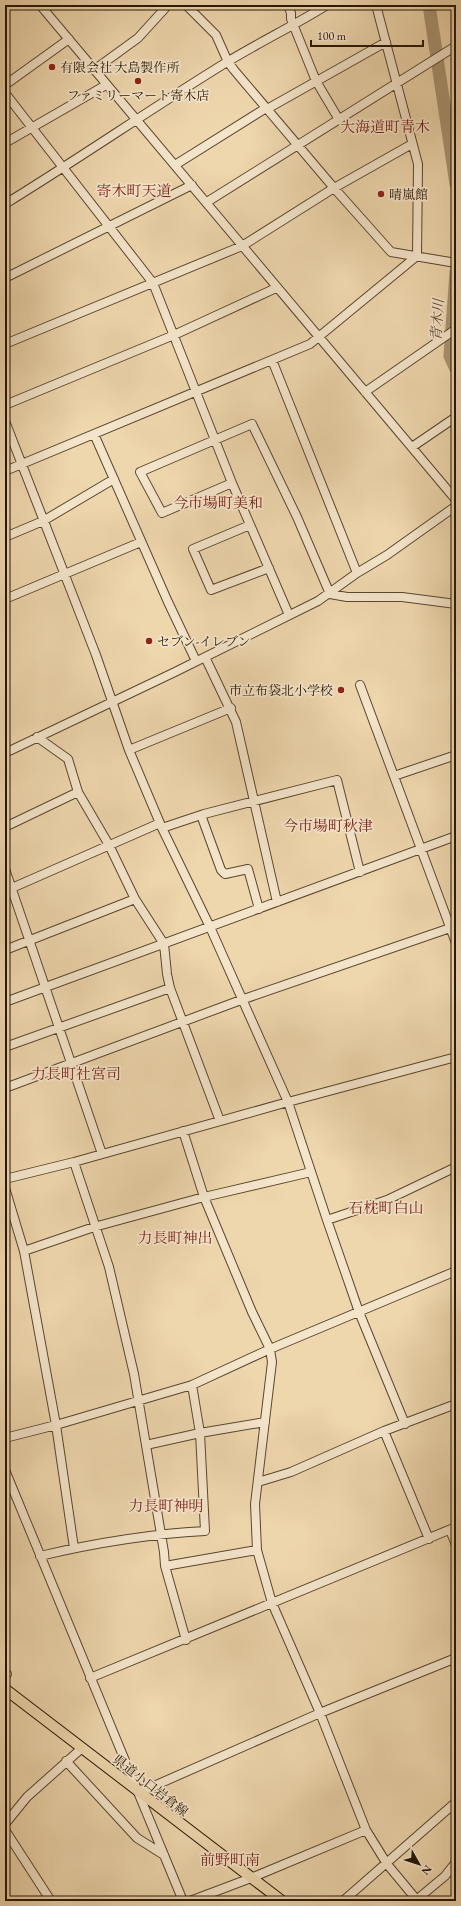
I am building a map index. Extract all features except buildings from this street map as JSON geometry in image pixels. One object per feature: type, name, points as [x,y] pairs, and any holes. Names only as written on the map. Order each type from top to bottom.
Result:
[{"type":"main road","name":"県道小口岩倉線","points":[[5,1689],[282,1901]]},
{"type":"street","points":[[40,5],[106,85],[138,120],[207,202],[276,288],[456,500]]},
{"type":"street","points":[[94,70],[138,38],[168,5]]},
{"type":"street","points":[[288,5],[294,26],[316,81],[338,118]]},
{"type":"street","points":[[5,204],[63,169],[228,62],[294,26],[327,5]]},
{"type":"street","points":[[5,471],[310,344],[417,256],[418,164],[395,84],[376,5]]},
{"type":"street","points":[[190,6],[216,35],[228,62],[297,145],[391,252],[455,263]]},
{"type":"street","points":[[5,85],[69,39]]},
{"type":"street","points":[[175,164],[266,108],[386,42]]},
{"type":"street","points":[[207,202],[338,118],[456,46]]},
{"type":"street","points":[[5,143],[106,85]]},
{"type":"street","points":[[5,93],[153,283],[232,483],[289,615]]},
{"type":"street","points":[[5,344],[242,246],[334,188],[412,144]]},
{"type":"street","points":[[5,278],[192,185]]},
{"type":"street","points":[[5,405],[174,335],[276,288]]},
{"type":"street","points":[[365,392],[453,331]]},
{"type":"street","points":[[272,360],[357,573]]},
{"type":"street","points":[[412,447],[456,417]]},
{"type":"street","points":[[5,424],[64,574],[129,750],[161,825],[210,927],[241,1000],[288,1102],[359,1312],[405,1424]]},
{"type":"street","points":[[232,483],[162,513],[140,472],[252,424],[297,517],[330,594]]},
{"type":"street","points":[[94,434],[141,542],[196,661]]},
{"type":"street","points":[[5,537],[43,522],[114,479]]},
{"type":"street","points":[[5,753],[206,657],[330,594],[357,573],[387,555],[456,506]]},
{"type":"street","points":[[250,525],[193,549],[211,590],[269,568]]},
{"type":"street","points":[[5,599],[141,542]]},
{"type":"street","points":[[330,594],[347,597],[402,597],[455,603]]},
{"type":"street","points":[[206,657],[231,708],[236,722],[277,902]]},
{"type":"street","points":[[360,686],[421,850],[453,927],[456,943]]},
{"type":"street","points":[[129,750],[231,708]]},
{"type":"street","points":[[37,737],[68,759],[78,792],[109,845],[135,899],[164,944],[166,974],[170,988],[220,1121]]},
{"type":"street","points":[[394,776],[456,755]]},
{"type":"street","points":[[8,890],[109,845],[161,825],[337,780],[360,872]]},
{"type":"street","points":[[5,828],[78,792]]},
{"type":"street","points":[[201,815],[221,870],[225,874],[248,869],[259,909]]},
{"type":"street","points":[[5,1002],[456,836]]},
{"type":"street","points":[[5,869],[8,890],[30,940],[102,1154]]},
{"type":"street","points":[[5,950],[135,899]]},
{"type":"street","points":[[5,1088],[241,1000],[453,927]]},
{"type":"street","points":[[5,1047],[170,988]]},
{"type":"street","points":[[5,1179],[74,1162],[456,1057]]},
{"type":"street","points":[[183,1131],[204,1197],[252,1312],[270,1349],[272,1362],[255,1504],[257,1550],[272,1603],[320,1713],[366,1830],[388,1864],[416,1900],[445,1876],[456,1862]]},
{"type":"street","points":[[74,1162],[108,1266],[139,1399],[165,1566],[186,1640]]},
{"type":"street","points":[[327,1220],[387,1200],[456,1167]]},
{"type":"street","points":[[24,1251],[94,1227],[204,1197],[311,1172]]},
{"type":"street","points":[[5,1188],[24,1251],[56,1426],[74,1548]]},
{"type":"street","points":[[5,1438],[56,1426],[139,1399],[192,1385],[270,1349],[456,1271]]},
{"type":"street","points":[[40,1556],[74,1548],[160,1534],[205,1531],[200,1433],[192,1385]]},
{"type":"street","points":[[258,1482],[291,1472],[384,1431],[456,1404]]},
{"type":"street","points":[[146,1445],[200,1433],[265,1422]]},
{"type":"street","points":[[384,1431],[428,1539]]},
{"type":"street","points":[[5,1470],[183,1901]]},
{"type":"street","points":[[90,1678],[186,1640],[453,1528],[456,1545]]},
{"type":"street","points":[[165,1566],[257,1550]]},
{"type":"street","points":[[137,1790],[147,1789],[320,1713],[456,1658]]},
{"type":"street","points":[[5,1672],[7,1674],[5,1676]]},
{"type":"street","points":[[51,1901],[5,1824],[27,1797],[82,1748]]},
{"type":"street","points":[[66,1761],[137,1838],[164,1855]]},
{"type":"street","points":[[343,1901],[388,1864],[456,1802]]},
{"type":"street","points":[[190,1901],[251,1878],[366,1830]]},
{"type":"waterway","name":"青木川","points":[[429,5],[456,184]]},
{"type":"waterway","name":"青木川","points":[[456,272],[450,356],[456,369]]},
{"type":"place","name":"有限会社 大島製作所","points":[[52,67]]},
{"type":"place","name":"ファミリーマート寄木店","points":[[138,81]]},
{"type":"place","name":"晴嵐館","points":[[381,194]]},
{"type":"place","name":"セブン-イレブン","points":[[149,641]]},
{"type":"place","name":"市立布袋北小学校","points":[[341,690]]},
{"type":"district","name":"大海道町青木","points":[[385,127]]},
{"type":"district","name":"寄木町天道","points":[[134,191]]},
{"type":"district","name":"今市場町美和","points":[[218,503]]},
{"type":"district","name":"今市場町秋津","points":[[328,826]]},
{"type":"district","name":"力長町社宮司","points":[[76,1074]]},
{"type":"district","name":"石枕町白山","points":[[386,1208]]},
{"type":"district","name":"力長町神出","points":[[175,1238]]},
{"type":"district","name":"力長町神明","points":[[166,1506]]},
{"type":"district","name":"前野町南","points":[[230,1860]]}]
